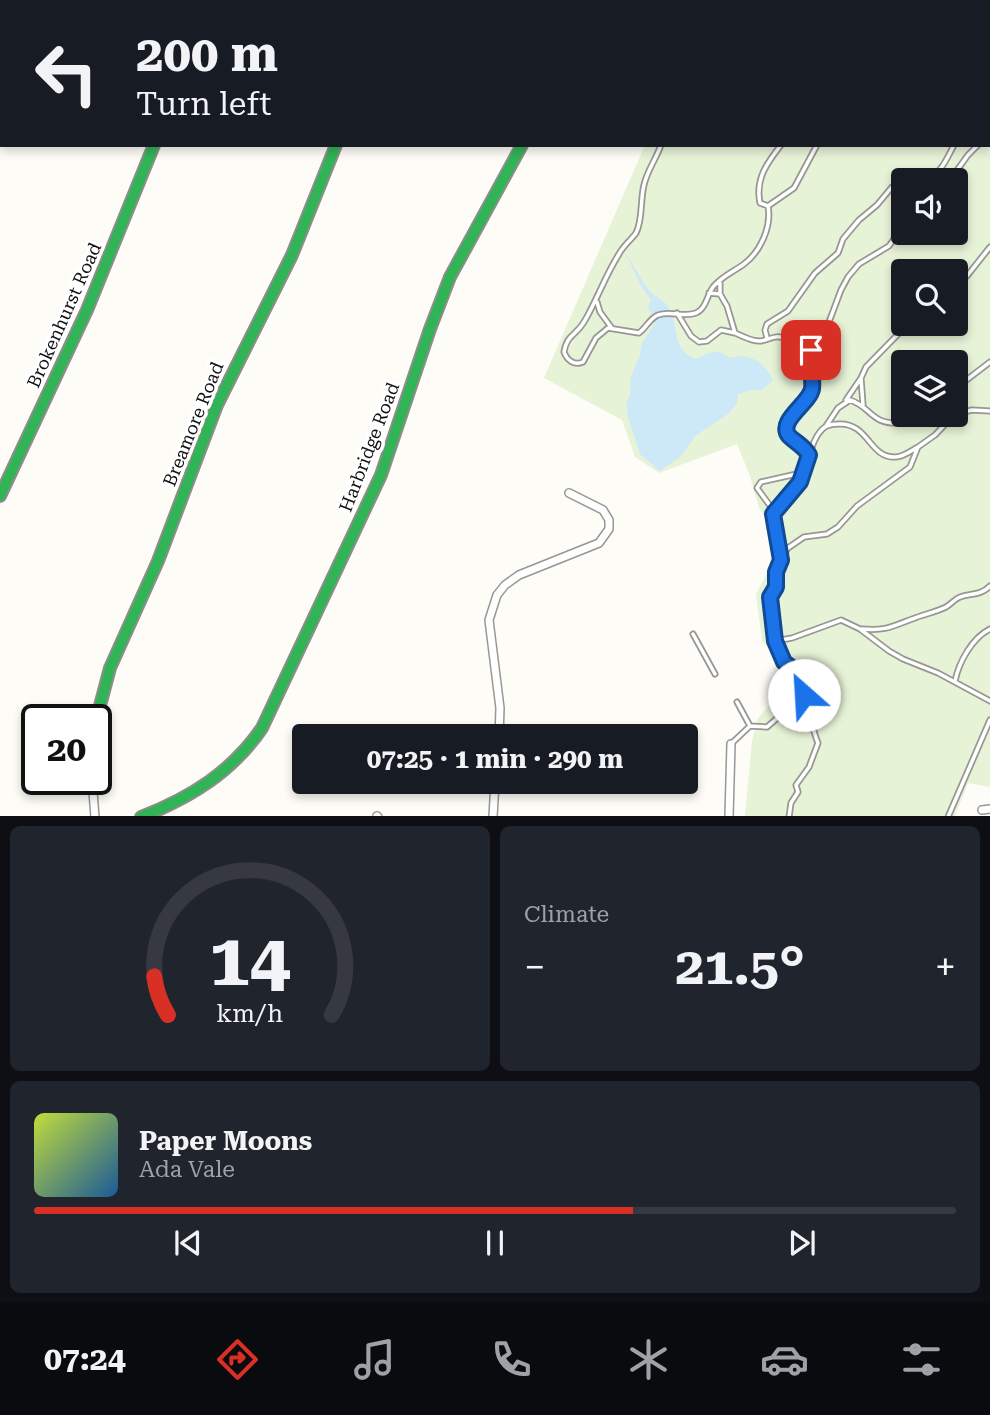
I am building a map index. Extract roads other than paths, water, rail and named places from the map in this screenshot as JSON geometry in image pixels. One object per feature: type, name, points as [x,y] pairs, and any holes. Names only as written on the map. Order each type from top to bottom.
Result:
[{"type":"street","name":"Brokenhurst Road","points":[[0,496],[96,290],[153,147]]},
{"type":"street","name":"Breamore Road","points":[[100,704],[110,668],[158,561],[217,405],[292,255],[335,147]]},
{"type":"street","name":"Harbridge Road","points":[[143,816],[194,792],[240,757],[268,718],[369,502],[397,431],[442,298],[459,260],[521,147]]},
{"type":"street","points":[[499,724],[500,708],[489,620],[495,599],[515,577],[596,545],[606,537],[609,529],[609,520],[603,510],[569,493]]},
{"type":"street","points":[[729,816],[731,744]]},
{"type":"street","points":[[493,816],[494,794]]},
{"type":"street","points":[[93,795],[95,816]]},
{"type":"lane","points":[[660,147],[646,176],[640,203],[640,223],[635,235],[619,253],[597,302],[580,329],[568,337],[564,352],[566,358],[578,364],[583,362],[596,338],[608,328],[639,333],[645,329],[650,319],[674,312],[698,312],[720,279],[752,257],[760,246],[769,220],[768,206]]},
{"type":"lane","points":[[768,206],[760,203],[758,190],[768,163],[780,147]]},
{"type":"lane","points":[[768,206],[794,188],[816,147]]},
{"type":"lane","points":[[941,168],[953,147]]},
{"type":"lane","points":[[959,168],[976,147]]},
{"type":"lane","points":[[767,338],[767,324],[788,311],[815,273],[838,253],[843,239],[891,188]]},
{"type":"lane","points":[[808,359],[830,322],[848,277],[859,264],[891,243]]},
{"type":"lane","points":[[968,275],[990,247]]},
{"type":"lane","points":[[720,279],[720,294],[727,306],[735,333]]},
{"type":"lane","points":[[709,293],[720,294]]},
{"type":"lane","points":[[597,302],[600,312],[612,329]]},
{"type":"lane","points":[[674,312],[691,336],[699,342],[707,341],[721,330],[760,341],[778,336],[786,338],[804,351],[808,359],[812,391],[788,421],[786,428],[789,435],[801,443],[809,455]]},
{"type":"lane","points":[[773,514],[800,482],[813,443],[845,401],[866,367],[896,336]]},
{"type":"lane","points":[[968,379],[990,362]]},
{"type":"lane","points":[[861,378],[863,405],[871,416],[891,422]]},
{"type":"lane","points":[[845,401],[863,405]]},
{"type":"lane","points":[[968,411],[990,411]]},
{"type":"lane","points":[[826,426],[854,425],[876,449],[898,458],[935,435],[942,427]]},
{"type":"lane","points":[[789,816],[791,803],[798,792],[796,785],[809,767],[818,743],[813,730],[811,710],[804,695],[806,679],[784,662],[775,641],[770,597],[776,587],[776,572],[795,541],[827,534],[838,527],[857,506],[911,467],[918,447]]},
{"type":"lane","points":[[781,560],[773,514],[765,496],[757,488],[761,482],[801,473]]},
{"type":"lane","points":[[860,629],[897,627],[911,619],[942,609],[960,597],[974,596],[990,586]]},
{"type":"lane","points":[[775,641],[841,621],[860,629],[889,651],[955,681],[990,701]]},
{"type":"lane","points":[[955,681],[976,639],[990,628]]},
{"type":"lane","points":[[693,634],[715,674]]},
{"type":"lane","points":[[731,744],[750,726],[767,727],[804,695]]},
{"type":"lane","points":[[737,702],[750,726]]},
{"type":"lane","points":[[948,816],[990,719]]},
{"type":"water","points":[[625,252],[649,290],[666,304],[679,343],[688,355],[696,359],[717,352],[730,358],[750,358],[765,368],[773,380],[762,390],[738,394],[737,404],[728,414],[695,436],[681,456],[660,471],[640,454],[628,417],[626,404],[631,392],[630,379],[642,343],[655,323],[648,307],[651,300],[642,288]]}]
